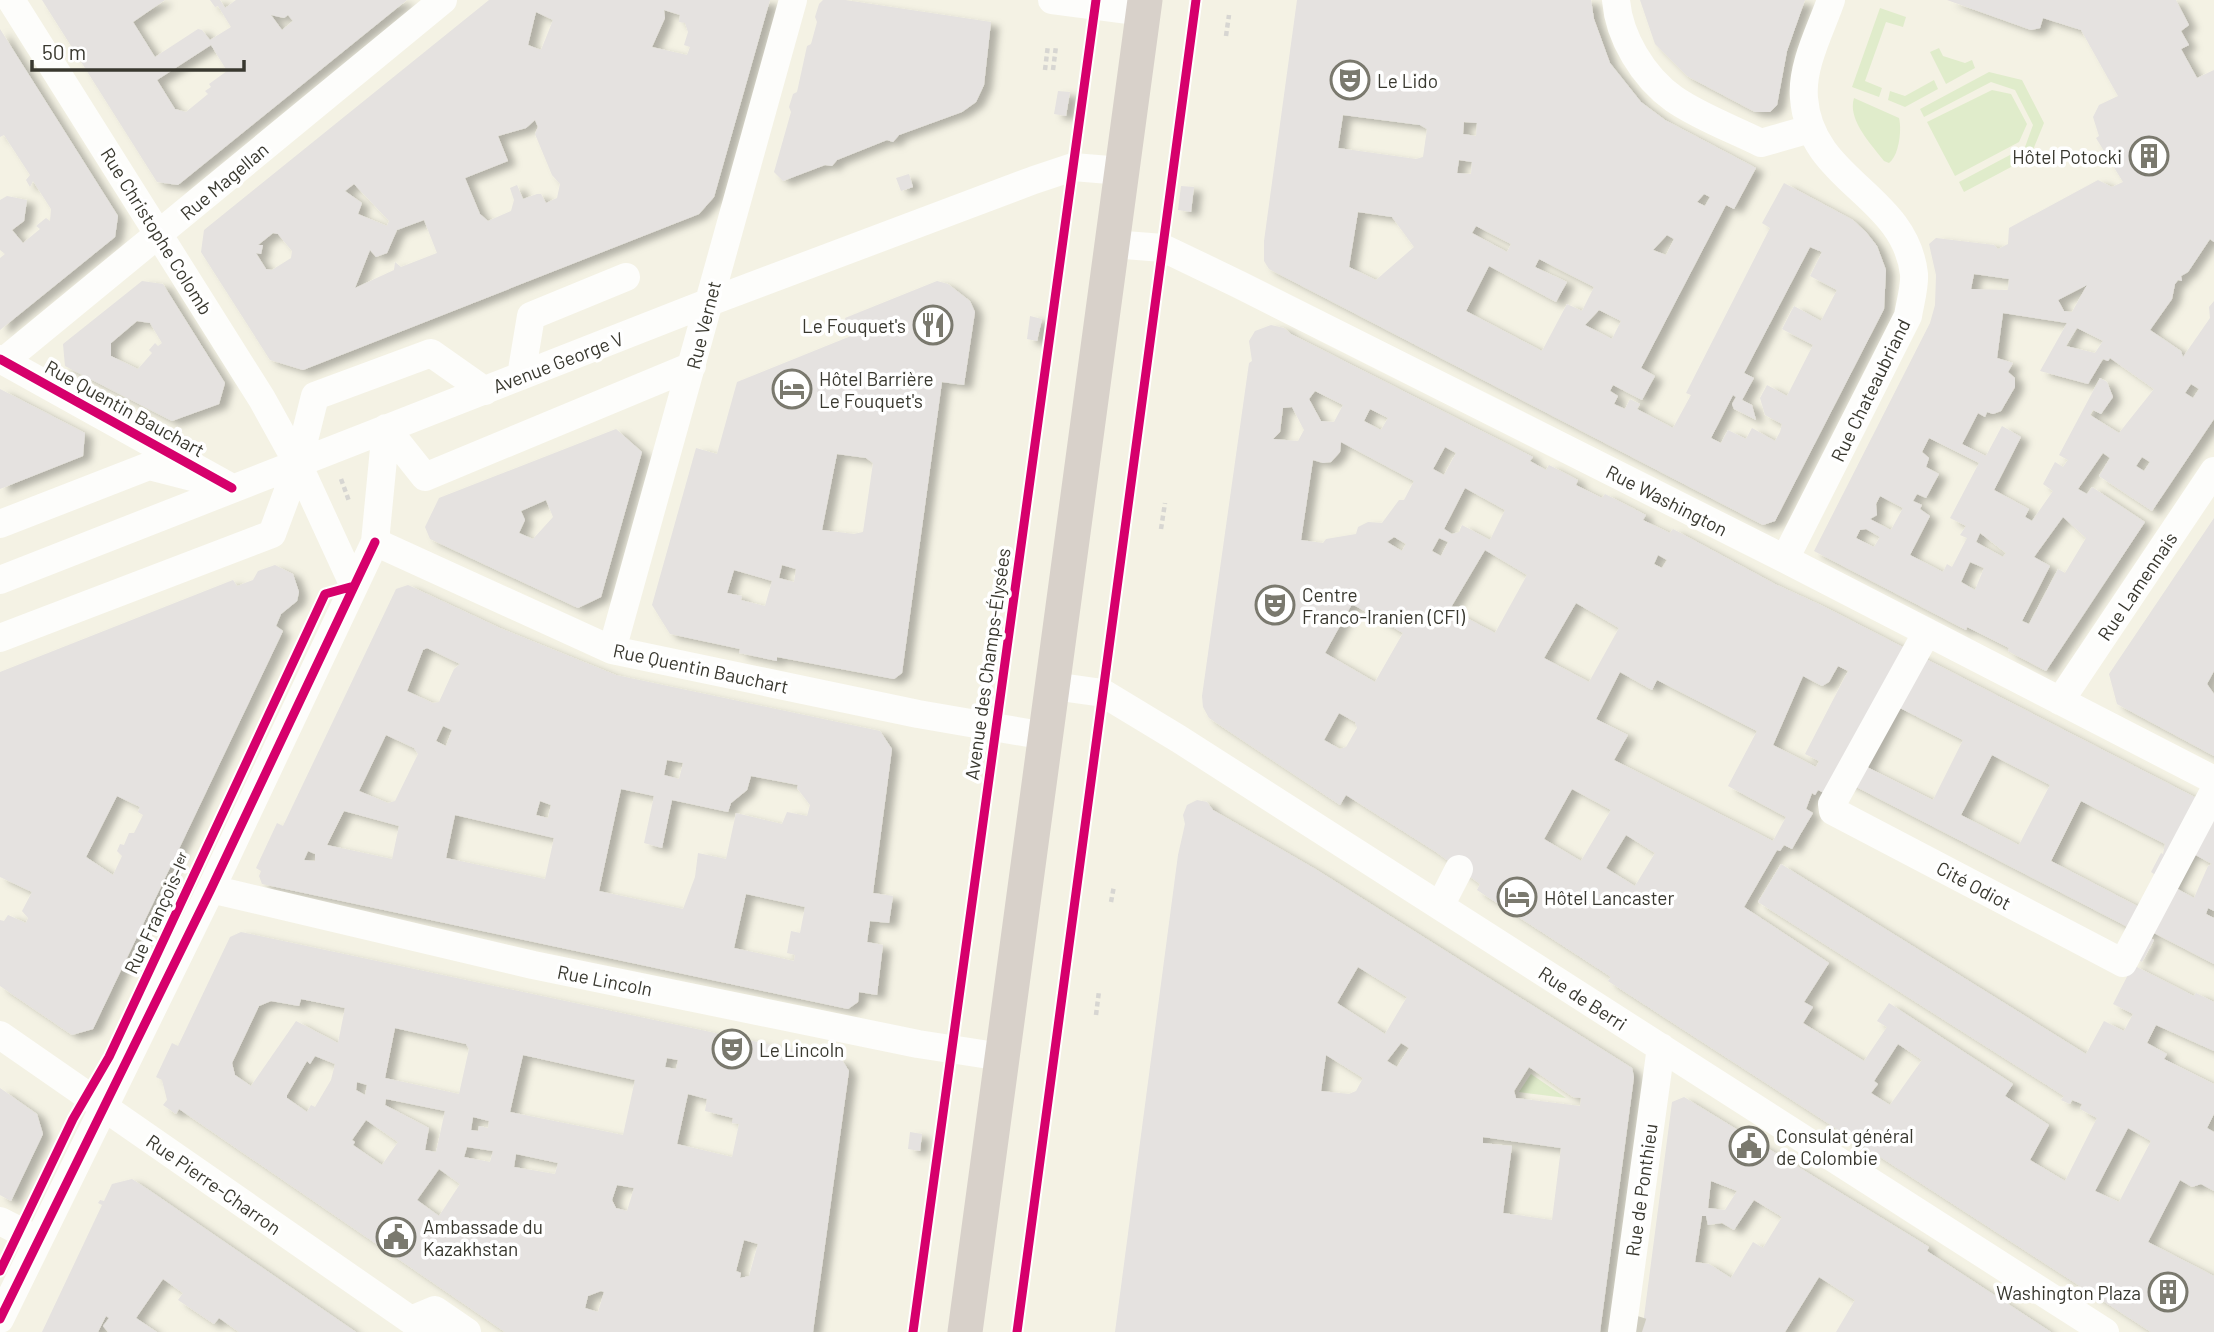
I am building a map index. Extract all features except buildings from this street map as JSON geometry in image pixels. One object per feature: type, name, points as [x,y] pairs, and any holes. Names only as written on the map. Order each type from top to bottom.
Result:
[{"type":"main road","points":[[965,1332],[1145,6]]},
{"type":"street","name":"Rue Christophe Colomb","points":[[11,0],[262,399],[298,464]]},
{"type":"street","name":"Rue Magellan","points":[[2,360],[160,235],[443,0]]},
{"type":"street","name":"Rue Vernet","points":[[612,650],[793,0]]},
{"type":"street","points":[[1052,0],[1145,6]]},
{"type":"street","points":[[1616,0],[1618,22],[1637,60],[1673,98],[1760,143],[1810,130]]},
{"type":"street","name":"Rue Chateaubriand","points":[[1785,559],[1908,316],[1914,275],[1903,236],[1880,206],[1837,170],[1810,130],[1803,96],[1810,62],[1831,0]]},
{"type":"street","name":"Avenue George V","points":[[0,580],[708,303],[1065,169],[1073,167],[1122,172]]},
{"type":"street","name":"Rue Washington","points":[[1112,244],[1163,248],[1785,559],[2214,780]]},
{"type":"street","points":[[521,376],[531,316],[626,277]]},
{"type":"street","points":[[0,638],[272,534],[298,464],[315,396],[431,353],[485,390]]},
{"type":"street","name":"Rue Quentin Bauchart","points":[[2,360],[232,488]]},
{"type":"street","points":[[386,428],[425,477],[692,366]]},
{"type":"street","name":"Rue François-Iᵉʳ","points":[[0,1319],[211,889],[375,542],[386,428]]},
{"type":"street","points":[[298,464],[354,586]]},
{"type":"street","points":[[0,524],[149,466],[232,488]]},
{"type":"street","name":"Rue Lamennais","points":[[2060,701],[2214,471]]},
{"type":"street","name":"Rue Quentin Bauchart","points":[[375,542],[612,650],[918,714],[1046,736]]},
{"type":"street","name":"Cité Odiot","points":[[1927,632],[1832,804],[1833,811],[2123,963],[2214,791]]},
{"type":"street","name":"Rue de Berri","points":[[1053,686],[1103,693],[1179,739],[2105,1332]]},
{"type":"street","points":[[1440,906],[1459,869]]},
{"type":"street","name":"Rue Lincoln","points":[[211,889],[533,965],[918,1044],[1002,1057]]},
{"type":"street","points":[[533,965],[563,983],[630,997]]},
{"type":"street","name":"Rue Pierre-Charron","points":[[0,1035],[419,1326]]},
{"type":"street","name":"Rue de Ponthieu","points":[[1622,1332],[1661,1047]]},
{"type":"street","points":[[0,1222],[37,1240]]},
{"type":"street","points":[[419,1326],[435,1310],[467,1332]]},
{"type":"path","points":[[1226,36],[1229,15]]},
{"type":"path","points":[[1045,70],[1048,45]]},
{"type":"path","points":[[1054,70],[1056,46]]},
{"type":"path","points":[[341,479],[349,502]]},
{"type":"path","points":[[1161,528],[1165,503]]},
{"type":"path","points":[[1111,902],[1114,886]]},
{"type":"path","points":[[1096,1015],[1099,991]]},
{"type":"green space","points":[[1880,8],[1906,17],[1903,27],[1886,22],[1865,81],[1882,88],[1879,97],[1852,87]]},
{"type":"green space","points":[[1939,48],[1943,56],[1965,63],[1972,60],[1975,68],[1946,84],[1930,52]]},
{"type":"green space","points":[[1989,72],[2022,80],[2044,123],[2030,157],[1964,192],[1959,182],[2025,147],[2033,125],[2015,90],[1991,82],[1924,117],[1920,109]]},
{"type":"green space","points":[[1934,80],[1938,89],[1905,107],[1888,100],[1890,91],[1905,96]]},
{"type":"green space","points":[[1992,90],[2011,94],[2027,124],[2019,142],[1955,176],[1927,122]]},
{"type":"green space","points":[[1854,98],[1899,118],[1899,142],[1889,163],[1884,161],[1867,140],[1857,123]]},
{"type":"green space","points":[[1531,1074],[1566,1098],[1519,1092]]},
{"type":"tunnel","points":[[1623,1326],[1642,1332]]},
{"type":"cycle path","name":"Avenue des Champs-Élysées","points":[[913,1332],[1096,0]]},
{"type":"cycle path","points":[[1017,1332],[1196,0]]},
{"type":"cycle path","points":[[0,359],[232,488]]},
{"type":"cycle path","points":[[0,1319],[211,889],[375,542]]},
{"type":"cycle path","points":[[0,1271],[73,1119],[109,1057],[325,594],[354,586]]},
{"type":"place","name":"Le Lido","points":[[1350,80]]},
{"type":"place","name":"Hôtel Potocki","points":[[2149,156]]},
{"type":"place","name":"Le Fouquet's","points":[[933,325]]},
{"type":"place","name":"Hôtel Barrière Le Fouquet's","points":[[792,389]]},
{"type":"place","name":"Centre Franco-Iranien (CFI)","points":[[1275,605]]},
{"type":"place","name":"Hôtel Lancaster","points":[[1517,897]]},
{"type":"place","name":"Le Lincoln","points":[[732,1049]]},
{"type":"place","name":"Consulat général de Colombie","points":[[1749,1146]]},
{"type":"place","name":"Ambassade du Kazakhstan","points":[[396,1237]]},
{"type":"place","name":"Washington Plaza","points":[[2168,1292]]}]
